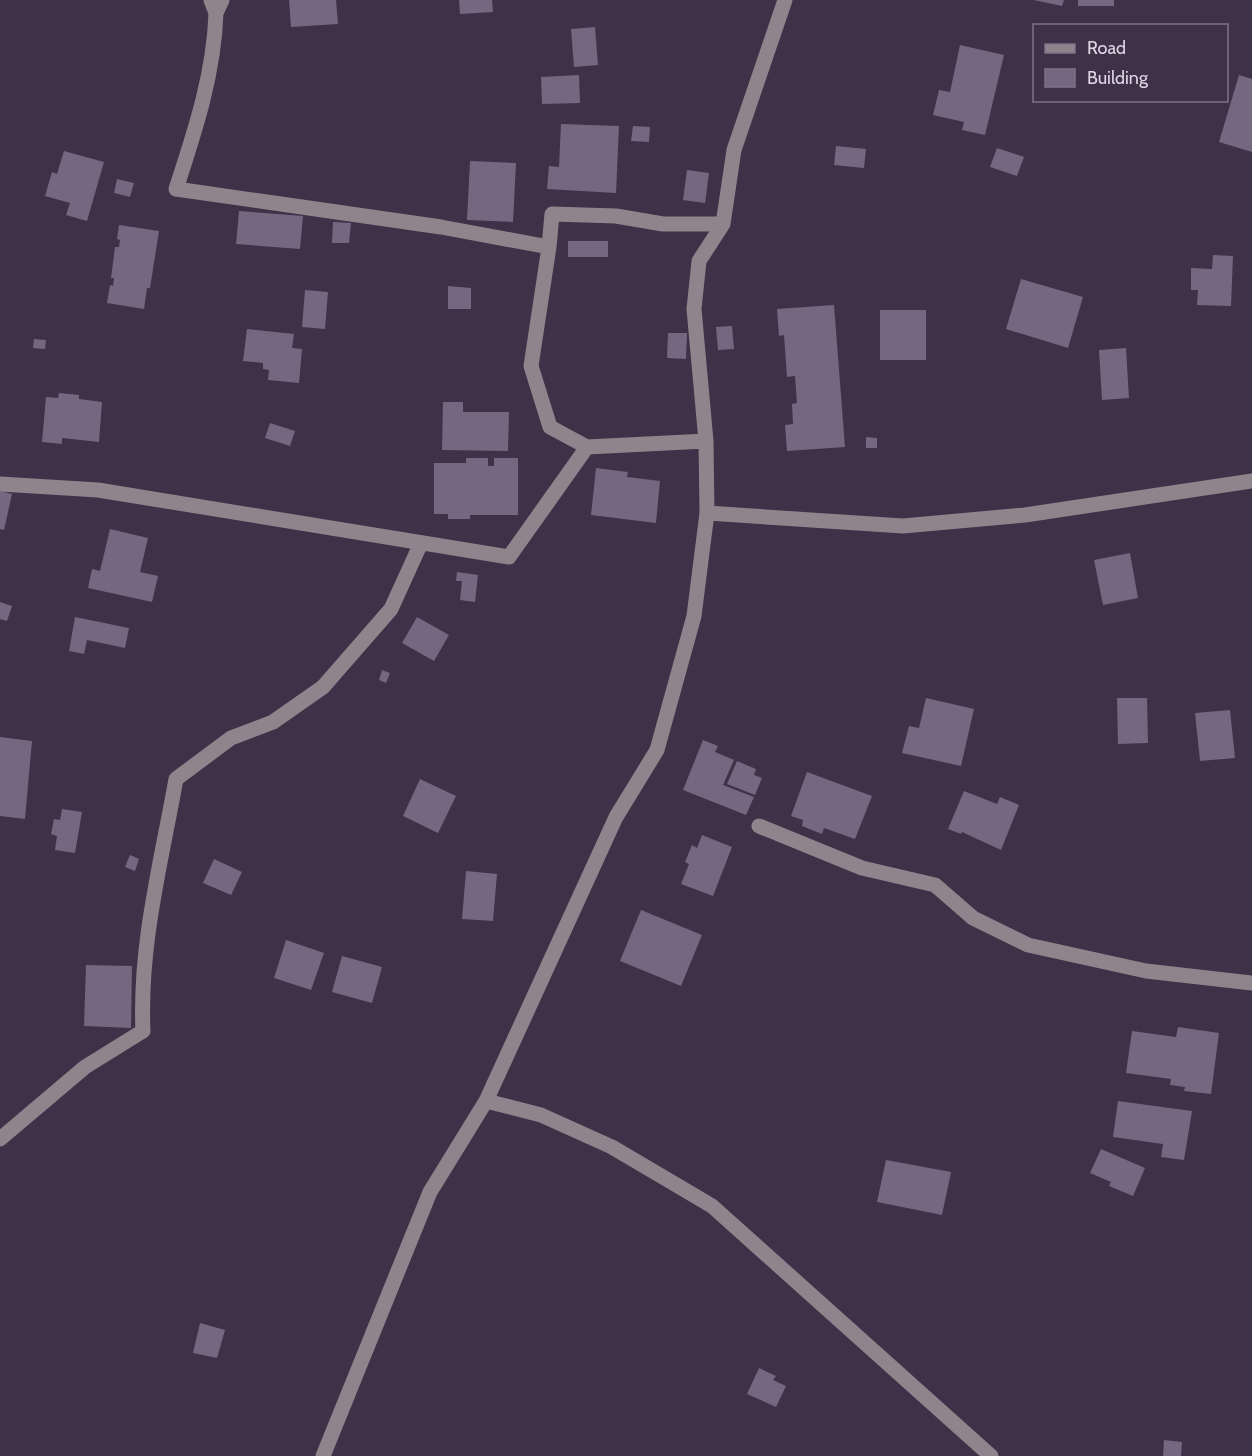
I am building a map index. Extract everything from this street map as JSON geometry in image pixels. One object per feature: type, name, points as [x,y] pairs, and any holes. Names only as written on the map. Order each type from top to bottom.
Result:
[{"type":"street","points":[[322,1456],[430,1192],[486,1101],[616,817],[657,750],[694,616],[707,513],[705,441],[694,309],[699,261],[723,224],[734,150],[785,0]]},
{"type":"street","points":[[216,4],[202,112],[176,189],[441,227],[549,247]]},
{"type":"street","points":[[705,441],[587,447],[550,427],[531,366],[552,214],[616,216],[663,224],[723,224]]},
{"type":"street","points":[[0,484],[98,490],[509,558],[587,447]]},
{"type":"street","points":[[707,513],[903,526],[1025,515],[1252,481]]},
{"type":"street","points":[[0,1139],[85,1067],[143,1031],[141,988],[151,912],[176,779],[231,738],[273,722],[323,687],[391,609],[421,543]]},
{"type":"street","points":[[759,826],[862,867],[935,885],[973,918],[1028,945],[1146,971],[1252,983]]},
{"type":"street","points":[[486,1101],[541,1115],[612,1147],[712,1206],[991,1456]]},
{"type":"building","points":[[289,0],[336,0],[338,24],[291,27]]},
{"type":"building","points":[[459,0],[492,0],[493,12],[460,14]]},
{"type":"building","points":[[1034,0],[1064,0],[1062,6]]},
{"type":"building","points":[[1078,0],[1114,0],[1114,6],[1078,6]]},
{"type":"building","points":[[595,27],[598,65],[574,67],[571,29]]},
{"type":"building","points":[[960,45],[1004,55],[985,135],[962,130],[964,122],[933,115],[939,90],[950,92]]},
{"type":"building","points":[[579,75],[580,103],[542,104],[541,77]]},
{"type":"building","points":[[1239,75],[1252,79],[1252,152],[1219,142]]},
{"type":"building","points":[[561,124],[619,126],[616,193],[547,189],[549,166],[559,167]]},
{"type":"building","points":[[633,126],[650,127],[649,142],[631,141]]},
{"type":"building","points":[[836,146],[866,149],[864,168],[834,165]]},
{"type":"building","points":[[997,148],[1024,157],[1017,176],[990,167]]},
{"type":"building","points":[[64,151],[104,162],[87,221],[66,215],[70,203],[45,196],[52,172],[57,174]]},
{"type":"building","points":[[470,161],[516,163],[513,222],[467,220]]},
{"type":"building","points":[[687,170],[709,173],[705,203],[683,200]]},
{"type":"building","points":[[117,179],[134,183],[130,197],[114,193]]},
{"type":"building","points":[[239,211],[303,216],[300,249],[236,244]]},
{"type":"building","points":[[333,222],[351,223],[349,243],[332,243]]},
{"type":"building","points":[[119,225],[159,231],[150,288],[147,288],[144,309],[107,303],[110,285],[113,286],[114,278],[111,278],[115,247],[119,247],[120,240],[117,239]]},
{"type":"building","points":[[568,241],[608,241],[608,257],[568,257]]},
{"type":"building","points":[[1213,255],[1233,256],[1231,306],[1197,305],[1198,290],[1191,290],[1191,268],[1212,269]]},
{"type":"building","points":[[1021,279],[1083,297],[1068,348],[1006,329]]},
{"type":"building","points":[[448,286],[471,288],[471,309],[448,309]]},
{"type":"building","points":[[305,290],[328,292],[325,329],[302,327]]},
{"type":"building","points":[[834,305],[845,447],[787,451],[785,425],[793,424],[792,404],[797,403],[795,376],[787,377],[784,335],[779,336],[777,309]]},
{"type":"building","points":[[880,310],[926,310],[926,360],[880,360]]},
{"type":"building","points":[[732,326],[734,349],[718,350],[716,327]]},
{"type":"building","points":[[247,329],[294,334],[292,348],[302,349],[299,383],[268,380],[269,370],[263,369],[263,363],[243,361]]},
{"type":"building","points":[[668,333],[687,333],[686,359],[667,358]]},
{"type":"building","points":[[34,339],[46,340],[45,349],[33,348]]},
{"type":"building","points":[[1126,348],[1129,398],[1102,400],[1099,350]]},
{"type":"building","points":[[59,393],[79,395],[79,399],[102,402],[99,442],[62,438],[62,444],[42,442],[46,397],[58,398]]},
{"type":"building","points":[[443,402],[463,402],[463,412],[509,412],[508,451],[442,450]]},
{"type":"building","points":[[270,423],[295,431],[290,446],[265,438]]},
{"type":"building","points":[[866,437],[877,438],[877,448],[866,448]]},
{"type":"building","points":[[466,458],[488,458],[488,466],[494,466],[494,458],[518,458],[518,515],[470,515],[470,519],[448,519],[448,514],[434,514],[434,463],[466,463]]},
{"type":"building","points":[[596,468],[628,472],[627,477],[660,481],[656,523],[591,515]]},
{"type":"building","points":[[0,491],[12,494],[4,530],[0,529]]},
{"type":"building","points":[[110,529],[148,538],[140,572],[158,576],[152,602],[88,588],[92,569],[100,571]]},
{"type":"building","points":[[1130,553],[1138,598],[1103,605],[1094,560]]},
{"type":"building","points":[[457,572],[478,575],[475,602],[460,600],[462,581],[456,581]]},
{"type":"building","points":[[0,602],[12,606],[7,621],[0,619]]},
{"type":"building","points":[[75,617],[129,628],[125,648],[87,640],[84,654],[69,651]]},
{"type":"building","points":[[417,617],[449,635],[434,661],[402,643]]},
{"type":"building","points":[[382,670],[390,673],[386,683],[379,680]]},
{"type":"building","points":[[926,698],[974,709],[961,766],[902,753],[909,726],[919,728]]},
{"type":"building","points":[[1117,698],[1147,698],[1148,743],[1118,744]]},
{"type":"building","points":[[1230,710],[1235,758],[1200,761],[1195,713]]},
{"type":"building","points":[[0,737],[32,741],[25,819],[0,816]]},
{"type":"building","points":[[703,740],[718,746],[715,752],[734,760],[723,785],[754,797],[746,815],[683,790]]},
{"type":"building","points":[[737,761],[756,769],[754,775],[762,778],[755,795],[727,784]]},
{"type":"building","points":[[807,772],[872,796],[855,839],[824,828],[822,834],[802,826],[803,820],[791,816]]},
{"type":"building","points":[[420,779],[456,796],[438,833],[403,816]]},
{"type":"building","points":[[964,791],[997,804],[1000,797],[1019,805],[1001,850],[962,832],[961,834],[948,829]]},
{"type":"building","points":[[62,809],[82,812],[75,853],[55,850],[57,836],[51,834],[54,819],[60,820]]},
{"type":"building","points":[[702,835],[732,847],[713,896],[681,884],[689,864],[685,862],[692,845],[697,848]]},
{"type":"building","points":[[130,855],[139,859],[135,871],[125,867]]},
{"type":"building","points":[[214,859],[242,872],[231,895],[203,883]]},
{"type":"building","points":[[466,871],[497,874],[493,921],[462,919]]},
{"type":"building","points":[[641,910],[702,935],[681,986],[620,961]]},
{"type":"building","points":[[286,940],[324,953],[311,990],[274,978]]},
{"type":"building","points":[[342,956],[382,967],[372,1003],[332,992]]},
{"type":"building","points":[[86,965],[132,966],[131,1028],[84,1026]]},
{"type":"building","points":[[1178,1027],[1219,1033],[1211,1094],[1184,1091],[1185,1087],[1170,1085],[1171,1079],[1126,1073],[1132,1031],[1176,1037]]},
{"type":"building","points":[[1118,1101],[1192,1111],[1184,1160],[1161,1157],[1163,1144],[1113,1137]]},
{"type":"building","points":[[1101,1149],[1145,1168],[1133,1196],[1109,1186],[1111,1182],[1090,1173]]},
{"type":"building","points":[[886,1160],[951,1172],[942,1215],[877,1202]]},
{"type":"building","points":[[200,1323],[225,1330],[217,1358],[193,1353]]},
{"type":"building","points":[[759,1368],[776,1376],[773,1380],[786,1386],[776,1407],[747,1394]]},
{"type":"building","points":[[1164,1440],[1182,1442],[1181,1456],[1163,1456]]}]
